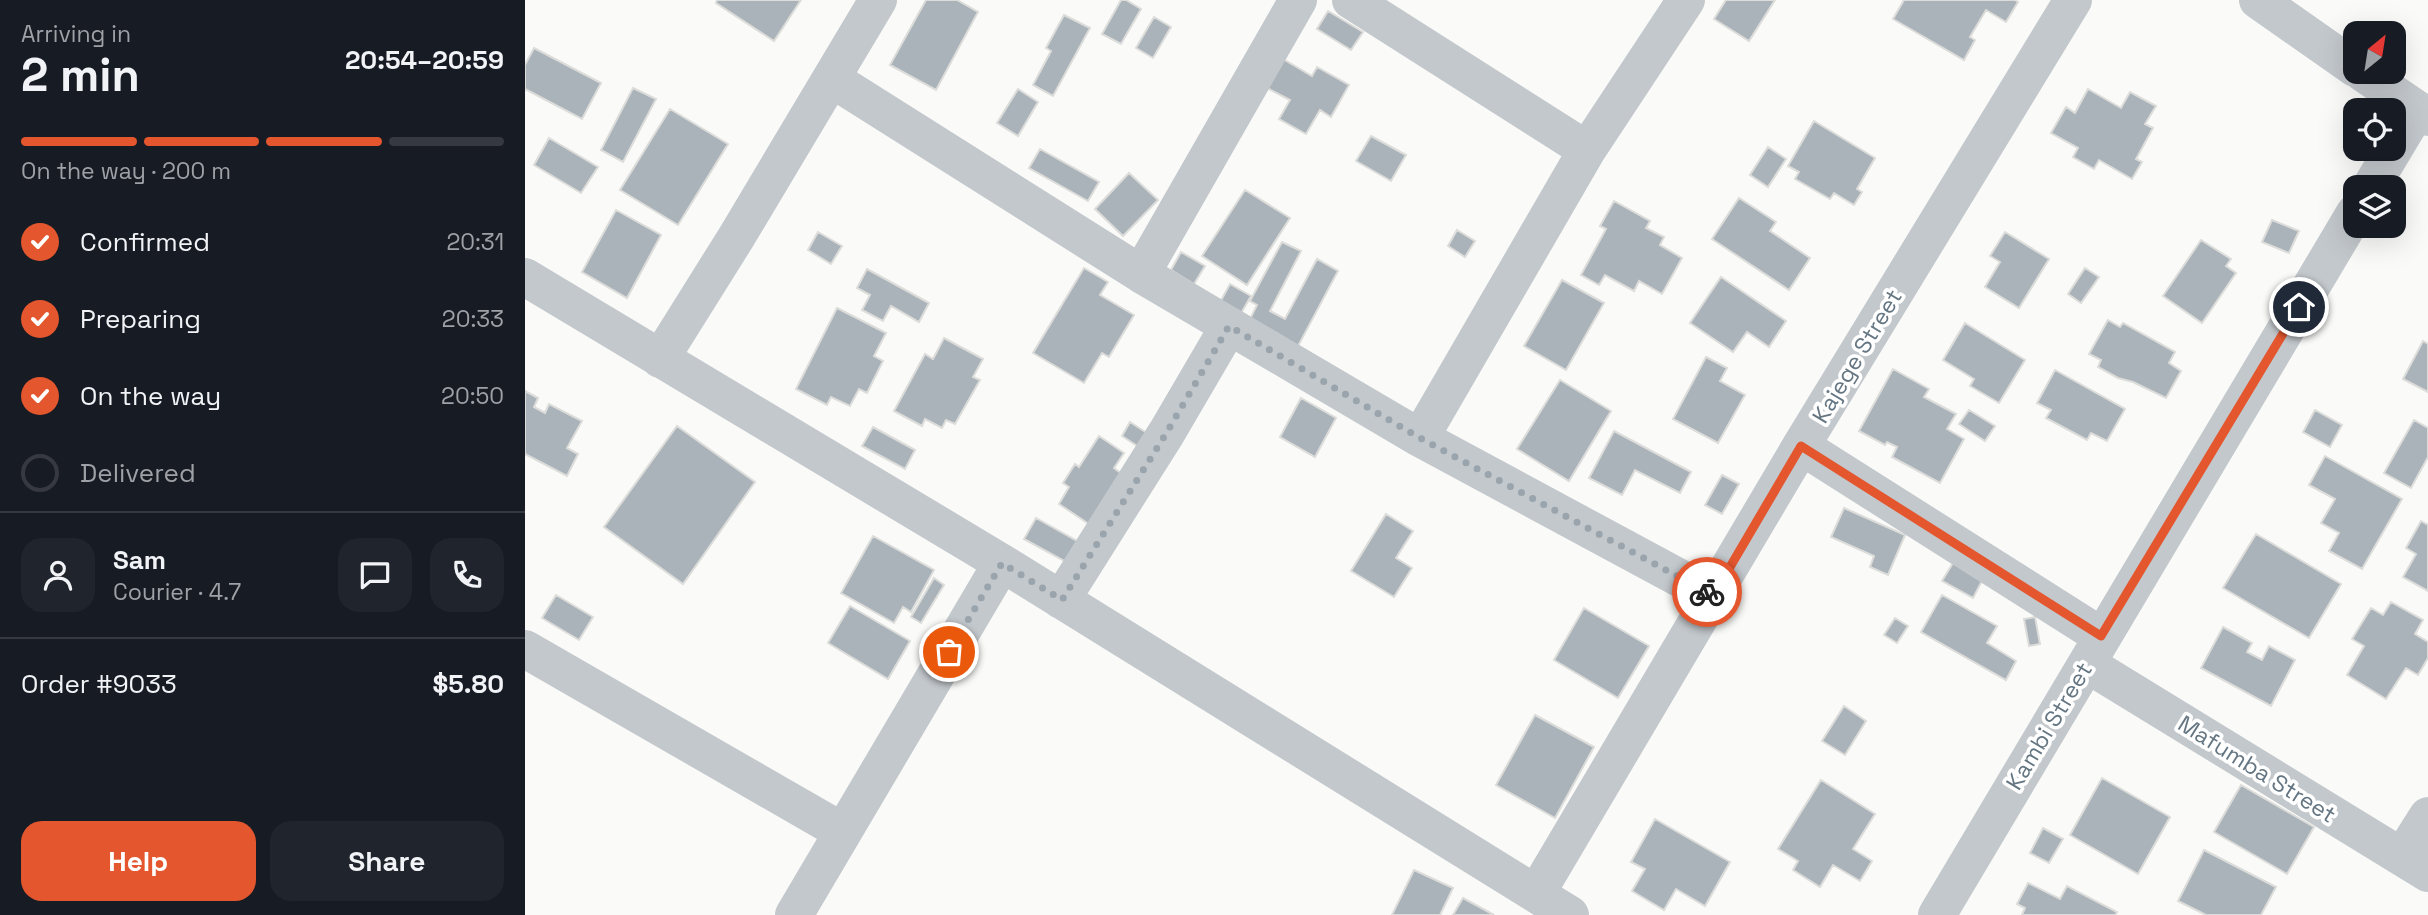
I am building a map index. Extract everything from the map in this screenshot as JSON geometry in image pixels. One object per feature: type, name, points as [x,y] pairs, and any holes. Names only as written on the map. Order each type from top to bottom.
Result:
[{"type":"street","points":[[660,359],[878,0]]},
{"type":"street","points":[[1140,274],[1298,0]]},
{"type":"street","points":[[1351,0],[1587,150]]},
{"type":"street","points":[[1420,438],[1587,150],[1686,0]]},
{"type":"street","name":"Kajege Street","points":[[1536,894],[1801,446],[2073,0]]},
{"type":"street","points":[[2258,0],[2343,60]]},
{"type":"street","points":[[832,79],[1140,274],[1420,438],[1713,596]]},
{"type":"street","points":[[2379,84],[2423,114],[2380,175]]},
{"type":"street","name":"Kambi Street","points":[[1937,915],[2343,233]]},
{"type":"street","points":[[525,277],[1002,563],[1570,915]]},
{"type":"street","points":[[1062,600],[1167,432],[1229,326]]},
{"type":"street","name":"Mafumba Street","points":[[1801,446],[2094,650],[2415,865]]},
{"type":"street","points":[[794,915],[1002,563]]},
{"type":"street","points":[[525,649],[843,832]]},
{"type":"street","points":[[2415,865],[2428,816]]},
{"type":"building","points":[[717,0],[801,0],[774,41],[716,3]]},
{"type":"building","points":[[926,0],[957,0],[978,12],[936,90],[890,65]]},
{"type":"building","points":[[1121,0],[1141,9],[1121,44],[1102,34]]},
{"type":"building","points":[[1726,0],[1775,0],[1749,41],[1714,19]]},
{"type":"building","points":[[1904,0],[2018,2],[2006,22],[1986,10],[1970,37],[1975,40],[1964,60],[1893,19]]},
{"type":"building","points":[[1328,11],[1363,32],[1351,50],[1317,29]]},
{"type":"building","points":[[1064,15],[1090,28],[1053,96],[1033,85],[1051,51],[1046,48]]},
{"type":"building","points":[[1154,17],[1171,27],[1153,58],[1136,48]]},
{"type":"building","points":[[534,48],[601,83],[582,119],[525,89],[525,65]]},
{"type":"building","points":[[1283,59],[1312,76],[1317,67],[1349,85],[1331,117],[1320,110],[1306,134],[1279,119],[1290,100],[1267,88]]},
{"type":"building","points":[[633,88],[656,99],[623,162],[601,150]]},
{"type":"building","points":[[1018,89],[1038,102],[1018,136],[997,123]]},
{"type":"building","points":[[2088,89],[2121,108],[2130,92],[2156,106],[2145,124],[2153,128],[2136,159],[2142,162],[2132,179],[2099,160],[2094,169],[2073,157],[2078,148],[2051,133],[2066,107],[2075,113]]},
{"type":"building","points":[[670,109],[728,144],[678,225],[620,190]]},
{"type":"building","points":[[1814,121],[1875,158],[1857,189],[1862,192],[1854,205],[1834,193],[1830,199],[1795,179],[1799,172],[1788,166]]},
{"type":"building","points":[[1371,136],[1406,155],[1391,181],[1356,161]]},
{"type":"building","points":[[549,138],[598,167],[581,193],[534,165]]},
{"type":"building","points":[[1768,147],[1786,159],[1768,187],[1750,175]]},
{"type":"building","points":[[1040,149],[1099,182],[1088,201],[1029,168]]},
{"type":"building","points":[[1129,173],[1158,200],[1123,236],[1095,209]]},
{"type":"building","points":[[1245,190],[1290,218],[1247,285],[1202,256]]},
{"type":"building","points":[[1739,198],[1776,222],[1770,231],[1810,258],[1789,290],[1712,239]]},
{"type":"building","points":[[1614,201],[1650,221],[1646,228],[1664,237],[1660,245],[1682,258],[1662,294],[1639,281],[1634,291],[1605,275],[1599,285],[1581,275],[1606,229],[1600,226]]},
{"type":"building","points":[[616,210],[661,235],[627,298],[582,272]]},
{"type":"building","points":[[2272,220],[2299,231],[2289,253],[2262,242]]},
{"type":"building","points":[[1457,230],[1475,241],[1465,257],[1448,246]]},
{"type":"building","points":[[818,232],[842,246],[831,264],[808,250]]},
{"type":"building","points":[[2005,232],[2049,259],[2019,308],[1985,287],[2000,262],[1990,256]]},
{"type":"building","points":[[2201,240],[2231,259],[2226,266],[2236,273],[2202,323],[2163,296]]},
{"type":"building","points":[[1282,242],[1301,251],[1270,311],[1285,319],[1317,259],[1338,271],[1297,348],[1249,321],[1257,305],[1250,301]]},
{"type":"building","points":[[1181,252],[1205,266],[1194,284],[1171,270]]},
{"type":"building","points":[[1084,268],[1108,282],[1100,295],[1134,315],[1109,357],[1102,353],[1084,383],[1033,353]]},
{"type":"building","points":[[2085,268],[2099,277],[2081,303],[2068,294]]},
{"type":"building","points":[[867,269],[929,303],[919,322],[891,306],[883,321],[862,310],[870,295],[857,288]]},
{"type":"building","points":[[1721,277],[1786,321],[1769,347],[1747,332],[1733,352],[1690,323]]},
{"type":"building","points":[[1562,280],[1604,303],[1566,370],[1524,346]]},
{"type":"building","points":[[1230,284],[1251,296],[1240,315],[1219,304]]},
{"type":"building","points":[[837,308],[886,333],[874,356],[883,361],[867,393],[859,389],[850,406],[831,397],[827,405],[796,389]]},
{"type":"building","points":[[2108,320],[2120,327],[2123,323],[2175,352],[2169,363],[2181,371],[2166,398],[2098,367],[2101,360],[2089,354]]},
{"type":"building","points":[[1965,323],[2025,360],[1999,403],[1970,386],[1974,379],[1943,360]]},
{"type":"building","points":[[944,338],[983,359],[973,377],[980,380],[955,424],[946,420],[942,428],[925,419],[922,426],[894,411],[925,354],[933,359]]},
{"type":"building","points":[[2423,341],[2428,344],[2428,392],[2403,379]]},
{"type":"building","points":[[1706,357],[1727,368],[1720,381],[1745,395],[1718,443],[1673,419]]},
{"type":"building","points":[[1893,369],[1929,389],[1924,397],[1956,414],[1947,429],[1964,439],[1940,483],[1892,457],[1897,447],[1887,442],[1885,445],[1859,431]]},
{"type":"building","points":[[2055,370],[2125,409],[2107,441],[2091,433],[2087,440],[2046,418],[2051,410],[2037,403]]},
{"type":"building","points":[[1560,380],[1611,411],[1569,481],[1517,449]]},
{"type":"building","points":[[525,391],[538,398],[534,407],[545,413],[549,404],[582,421],[567,448],[578,454],[567,476],[525,454]]},
{"type":"building","points":[[1301,398],[1336,418],[1315,457],[1280,437]]},
{"type":"building","points":[[1969,410],[1995,426],[1985,441],[1959,424]]},
{"type":"building","points":[[2315,410],[2342,425],[2330,447],[2303,432]]},
{"type":"building","points":[[2414,420],[2428,428],[2428,457],[2411,488],[2384,473]]},
{"type":"building","points":[[1130,422],[1150,435],[1142,449],[1122,436]]},
{"type":"building","points":[[677,426],[755,482],[683,584],[604,527]]},
{"type":"building","points":[[873,427],[915,450],[905,469],[862,446]]},
{"type":"building","points":[[1614,431],[1691,472],[1680,493],[1635,470],[1622,495],[1589,478]]},
{"type":"building","points":[[1099,436],[1124,453],[1114,468],[1122,474],[1095,528],[1059,504],[1069,487],[1063,483],[1075,464],[1079,467]]},
{"type":"building","points":[[2325,456],[2402,499],[2362,569],[2329,551],[2339,533],[2321,523],[2335,499],[2309,485]]},
{"type":"building","points":[[1722,475],[1739,484],[1722,514],[1705,505]]},
{"type":"building","points":[[1844,508],[1905,535],[1888,575],[1870,567],[1874,556],[1831,537]]},
{"type":"building","points":[[1386,514],[1413,531],[1396,558],[1412,568],[1394,597],[1351,571]]},
{"type":"building","points":[[1036,518],[1077,541],[1066,562],[1024,539]]},
{"type":"building","points":[[2421,521],[2428,525],[2428,591],[2403,577],[2416,554],[2406,548]]},
{"type":"building","points":[[2256,534],[2341,584],[2309,638],[2223,588]]},
{"type":"building","points":[[873,536],[934,570],[911,612],[903,607],[894,623],[841,593]]},
{"type":"building","points":[[1953,563],[1983,579],[1973,598],[1942,581]]},
{"type":"building","points":[[934,578],[944,585],[921,623],[911,617]]},
{"type":"building","points":[[556,595],[593,617],[579,640],[542,618]]},
{"type":"building","points":[[1942,595],[1997,626],[1987,643],[2016,661],[2006,680],[1921,632]]},
{"type":"building","points":[[2391,602],[2423,620],[2415,634],[2428,642],[2428,658],[2418,675],[2406,668],[2386,699],[2347,675],[2364,646],[2352,639],[2371,608],[2383,615]]},
{"type":"building","points":[[850,606],[910,641],[888,679],[828,643]]},
{"type":"building","points":[[1584,608],[1649,646],[1618,698],[1554,660]]},
{"type":"building","points":[[2035,617],[2040,644],[2029,646],[2024,619]]},
{"type":"building","points":[[1895,618],[1908,626],[1897,643],[1884,635]]},
{"type":"building","points":[[2223,627],[2252,643],[2247,652],[2262,660],[2269,646],[2295,660],[2271,706],[2201,668]]},
{"type":"building","points":[[1844,706],[1866,721],[1845,755],[1822,741]]},
{"type":"building","points":[[1535,715],[1594,747],[1555,818],[1496,785]]},
{"type":"building","points":[[2102,778],[2170,817],[2138,874],[2070,835]]},
{"type":"building","points":[[1821,780],[1875,814],[1853,849],[1872,861],[1860,881],[1833,865],[1820,887],[1793,870],[1798,861],[1778,849]]},
{"type":"building","points":[[2241,785],[2314,827],[2287,874],[2214,832]]},
{"type":"building","points":[[1655,819],[1730,862],[1705,906],[1676,889],[1664,910],[1632,891],[1645,869],[1631,862]]},
{"type":"building","points":[[2043,828],[2063,839],[2049,863],[2030,853]]},
{"type":"building","points":[[2204,850],[2276,887],[2261,915],[2206,915],[2178,901]]},
{"type":"building","points":[[1414,870],[1453,888],[1440,915],[1392,915]]},
{"type":"building","points":[[2028,883],[2060,899],[2067,886],[2117,912],[2115,915],[2022,915],[2025,908],[2017,904]]},
{"type":"building","points":[[1463,898],[1494,915],[1453,915]]},
{"type":"way so far","points":[[949,652],[1002,563],[1062,600],[1167,432],[1229,326],[1420,438],[1707,592]]},
{"type":"route","points":[[1707,592],[1713,596],[1801,446],[2101,636],[2299,307]]}]
